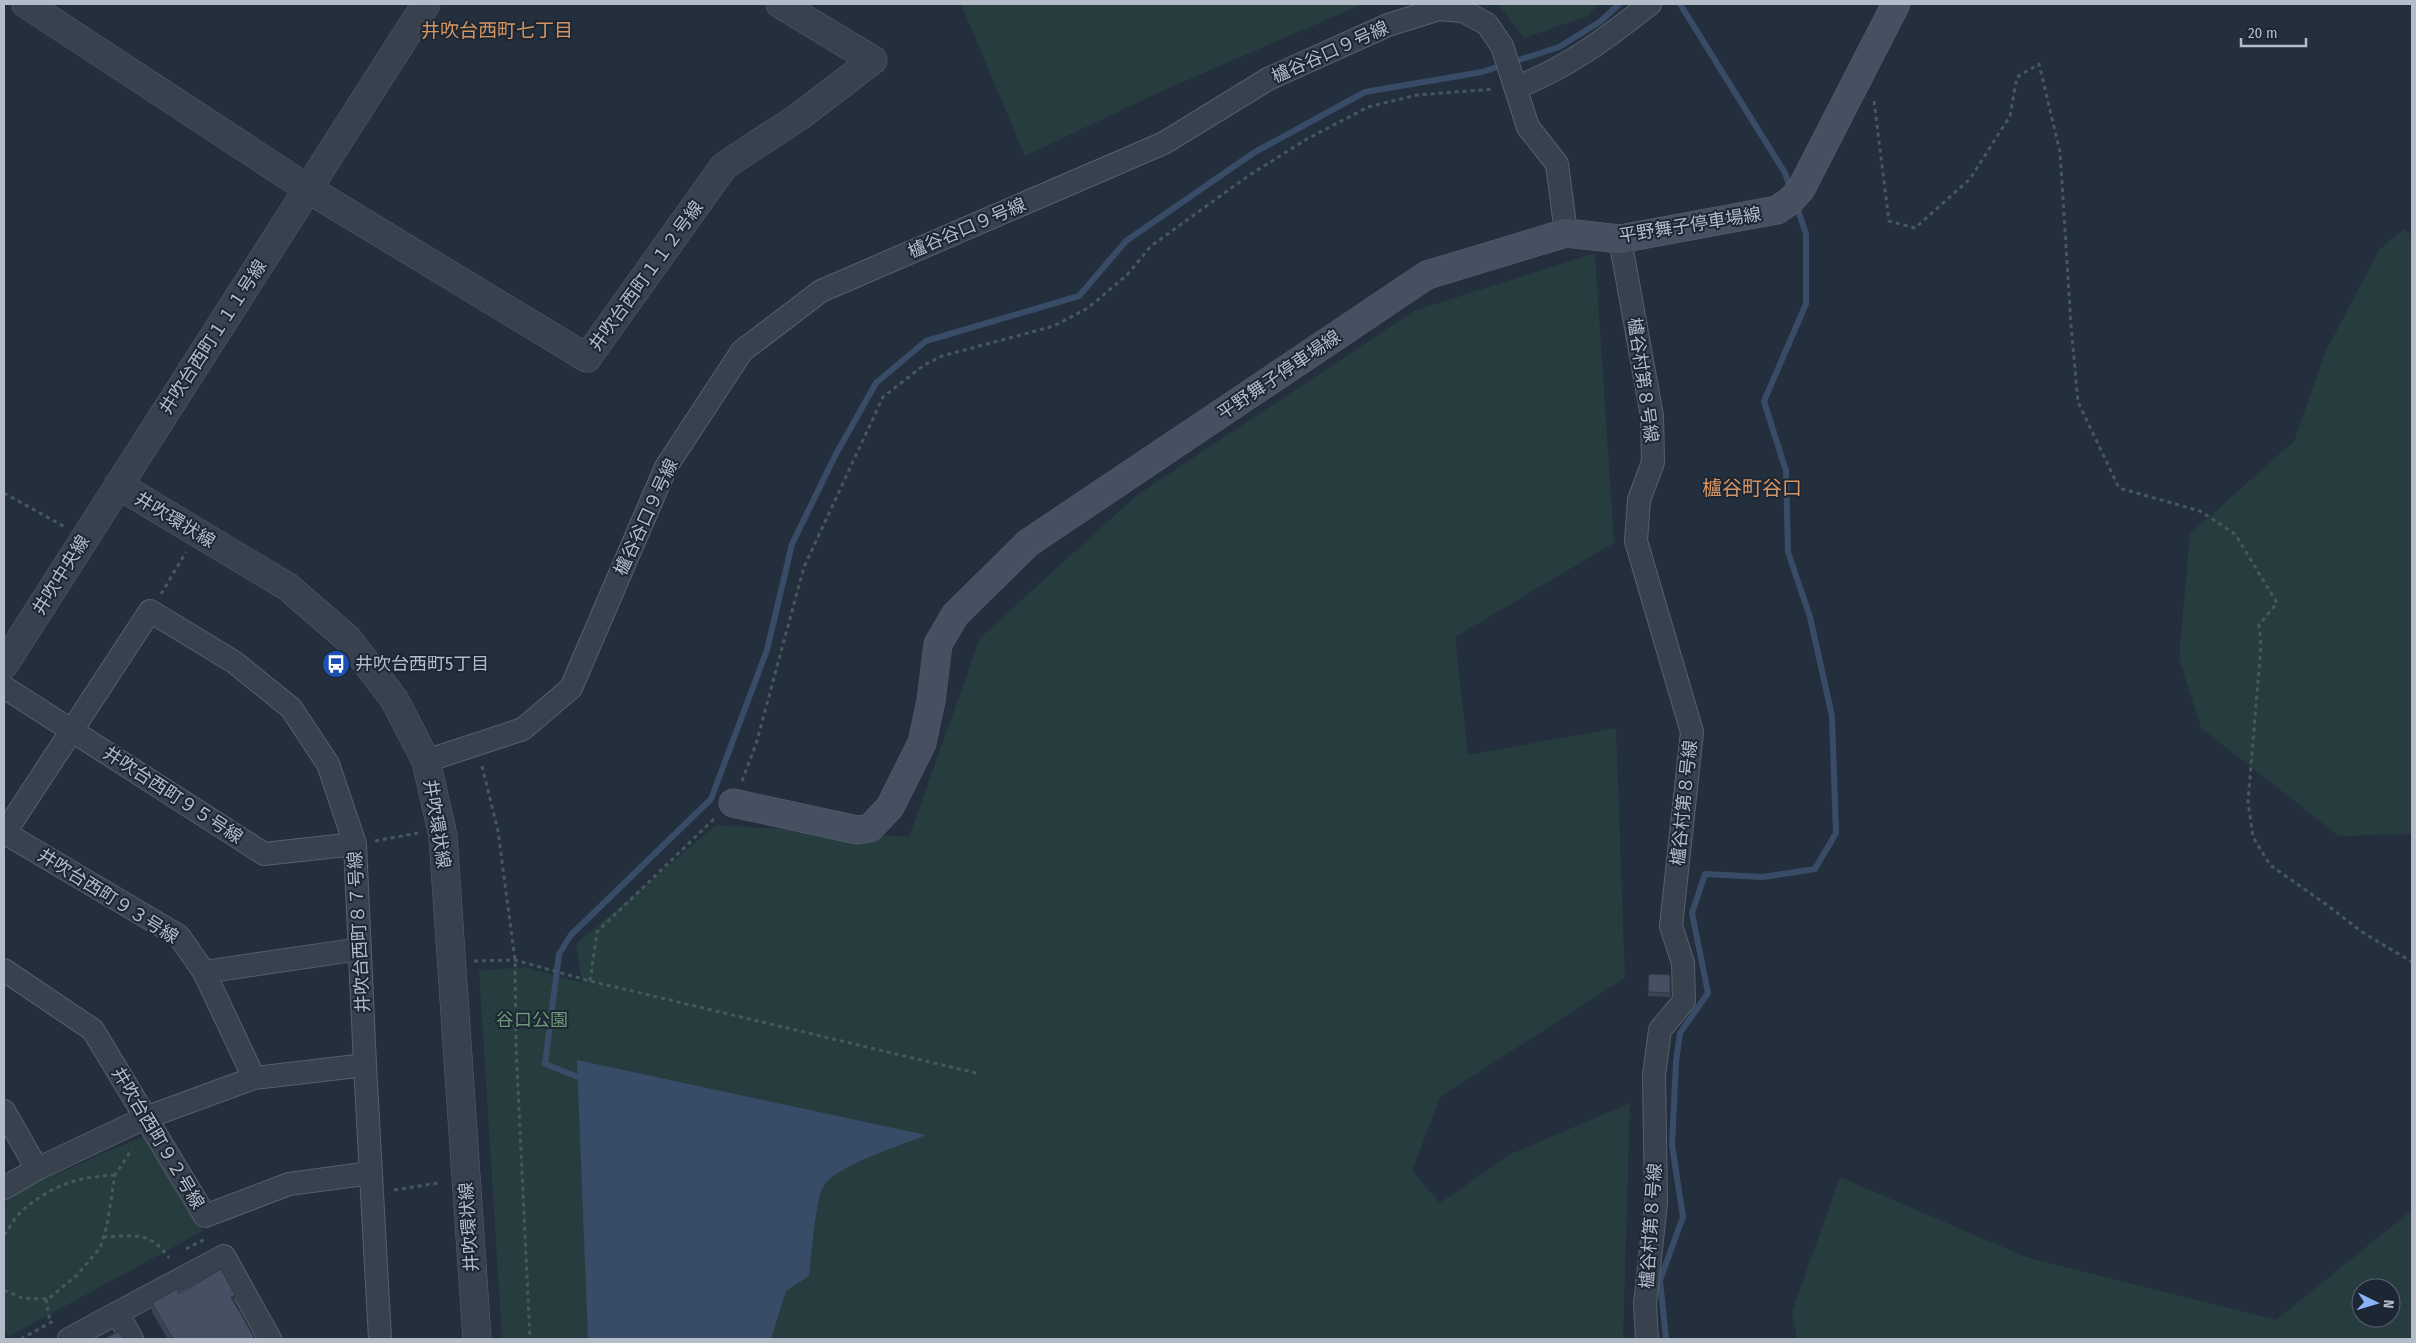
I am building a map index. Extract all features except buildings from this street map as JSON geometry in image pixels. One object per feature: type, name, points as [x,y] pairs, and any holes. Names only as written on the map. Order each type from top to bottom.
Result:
[{"type":"main road","name":"平野舞子停車場線","points":[[733,803],[857,830],[870,828],[890,807],[922,743],[931,701],[938,644],[955,615],[1028,543],[1428,275],[1566,233],[1620,238],[1777,210],[1796,195],[1896,4]]},
{"type":"street","points":[[26,4],[308,189]]},
{"type":"street","name":"井吹台西町１１１号線","points":[[118,485],[426,4]]},
{"type":"street","name":"井吹台西町１１２号線","points":[[308,189],[587,358],[724,166],[800,116],[873,60],[780,4]]},
{"type":"street","points":[[1514,80],[1545,76],[1602,42],[1650,4]]},
{"type":"street","name":"櫨谷谷口９号線","points":[[426,761],[523,728],[571,688],[666,467],[742,351],[821,291],[1164,143],[1268,79],[1388,25],[1438,9],[1463,11],[1487,24],[1504,50],[1528,127],[1557,164],[1566,233]]},
{"type":"street","name":"櫨谷村第８号線","points":[[1620,238],[1652,416],[1653,462],[1639,500],[1636,540],[1692,732],[1671,926],[1682,964],[1684,1001],[1660,1030],[1654,1075],[1656,1203],[1645,1304],[1647,1339]]},
{"type":"street","name":"井吹環状線","points":[[118,485],[288,587],[348,639],[394,698],[426,761],[441,829],[477,1339]]},
{"type":"street","name":"井吹中央線","points":[[4,665],[118,485]]},
{"type":"street","points":[[4,834],[150,612]]},
{"type":"street","name":"井吹台西町８７号線","points":[[150,612],[234,662],[291,708],[328,764],[355,844],[380,1339]]},
{"type":"street","name":"井吹台西町９５号線","points":[[4,686],[264,854],[355,844]]},
{"type":"street","name":"井吹台西町９３号線","points":[[4,834],[179,936],[204,972],[254,1078]]},
{"type":"street","points":[[204,972],[360,949]]},
{"type":"street","name":"井吹台西町９２号線","points":[[4,970],[93,1030],[204,1216],[289,1184],[372,1183]]},
{"type":"street","points":[[4,1188],[37,1169],[146,1118],[254,1078],[365,1065]]},
{"type":"street","points":[[4,1112],[37,1169]]},
{"type":"street","points":[[69,1339],[224,1256],[270,1339]]},
{"type":"street","points":[[117,1313],[132,1339]]},
{"type":"path","points":[[1874,94],[1889,221],[1915,228],[1970,179],[2010,116],[2017,77],[2040,64],[2060,152],[2078,402],[2119,488],[2200,511],[2236,534],[2277,603],[2259,625],[2261,645],[2248,802],[2253,837],[2270,865],[2327,904],[2362,932],[2412,962]]},
{"type":"path","points":[[590,981],[597,932],[718,815],[733,803],[756,744],[804,567],[883,397],[924,365],[942,356],[1054,326],[1088,308],[1127,275],[1152,246],[1248,176],[1307,139],[1368,106],[1417,94],[1514,80]]},
{"type":"path","points":[[4,493],[85,538]]},
{"type":"path","points":[[150,612],[198,533]]},
{"type":"path","points":[[476,744],[491,796],[498,831],[515,960],[516,1048],[530,1339]]},
{"type":"path","points":[[355,844],[441,829]]},
{"type":"path","points":[[451,962],[515,960],[590,981],[980,1074]]},
{"type":"path","points":[[4,1233],[22,1211],[53,1187],[90,1176],[115,1175],[100,1248],[77,1275],[46,1299],[22,1298],[4,1290]]},
{"type":"path","points":[[372,1183],[438,1183]]},
{"type":"path","points":[[103,1237],[143,1236],[159,1244],[169,1258]]},
{"type":"path","points":[[46,1299],[50,1323]]},
{"type":"green space","points":[[961,4],[1363,4],[1164,90],[1025,156]]},
{"type":"green space","points":[[1498,4],[1598,4],[1588,16],[1524,38]]},
{"type":"green space","points":[[2404,229],[2412,234],[2412,834],[2339,836],[2201,728],[2179,658],[2190,534],[2294,441],[2325,353],[2379,250]]},
{"type":"green space","name":"谷口公園","points":[[1595,253],[1614,543],[1455,637],[1468,755],[1616,728],[1625,978],[1440,1097],[1412,1171],[1440,1203],[1511,1154],[1630,1103],[1623,1339],[502,1339],[479,971],[525,967],[582,983],[576,944],[716,825],[909,837],[980,638],[1137,495],[1414,311]]},
{"type":"green space","points":[[146,1135],[203,1231],[8,1337],[4,1329],[4,1202],[44,1179]]},
{"type":"green space","points":[[1840,1177],[2026,1257],[2276,1320],[2412,1210],[2412,1339],[1797,1339],[1792,1312]]},
{"type":"water","points":[[577,1060],[926,1135],[856,1163],[832,1177],[824,1185],[816,1214],[809,1276],[786,1291],[771,1339],[588,1339]]},
{"type":"waterway","points":[[578,1077],[545,1064],[559,954],[571,935],[711,799],[767,650],[792,544],[836,454],[876,383],[926,341],[1079,296],[1126,241],[1255,152],[1365,92],[1482,72],[1559,47],[1601,21],[1619,4]]},
{"type":"waterway","points":[[1680,4],[1785,173],[1791,190]]},
{"type":"waterway","points":[[1666,1339],[1660,1280],[1683,1217],[1672,1145],[1676,1062],[1680,1033],[1708,993],[1692,913],[1705,874],[1763,877],[1815,869],[1836,833],[1832,716],[1810,617],[1788,552],[1786,471],[1764,401],[1806,304],[1806,234],[1796,204]]},
{"type":"place","name":"井吹台西町5丁目","points":[[336,664]]},
{"type":"district","name":"井吹台西町七丁目","points":[[497,30]]},
{"type":"district","name":"櫨谷町谷口","points":[[1752,488]]}]
